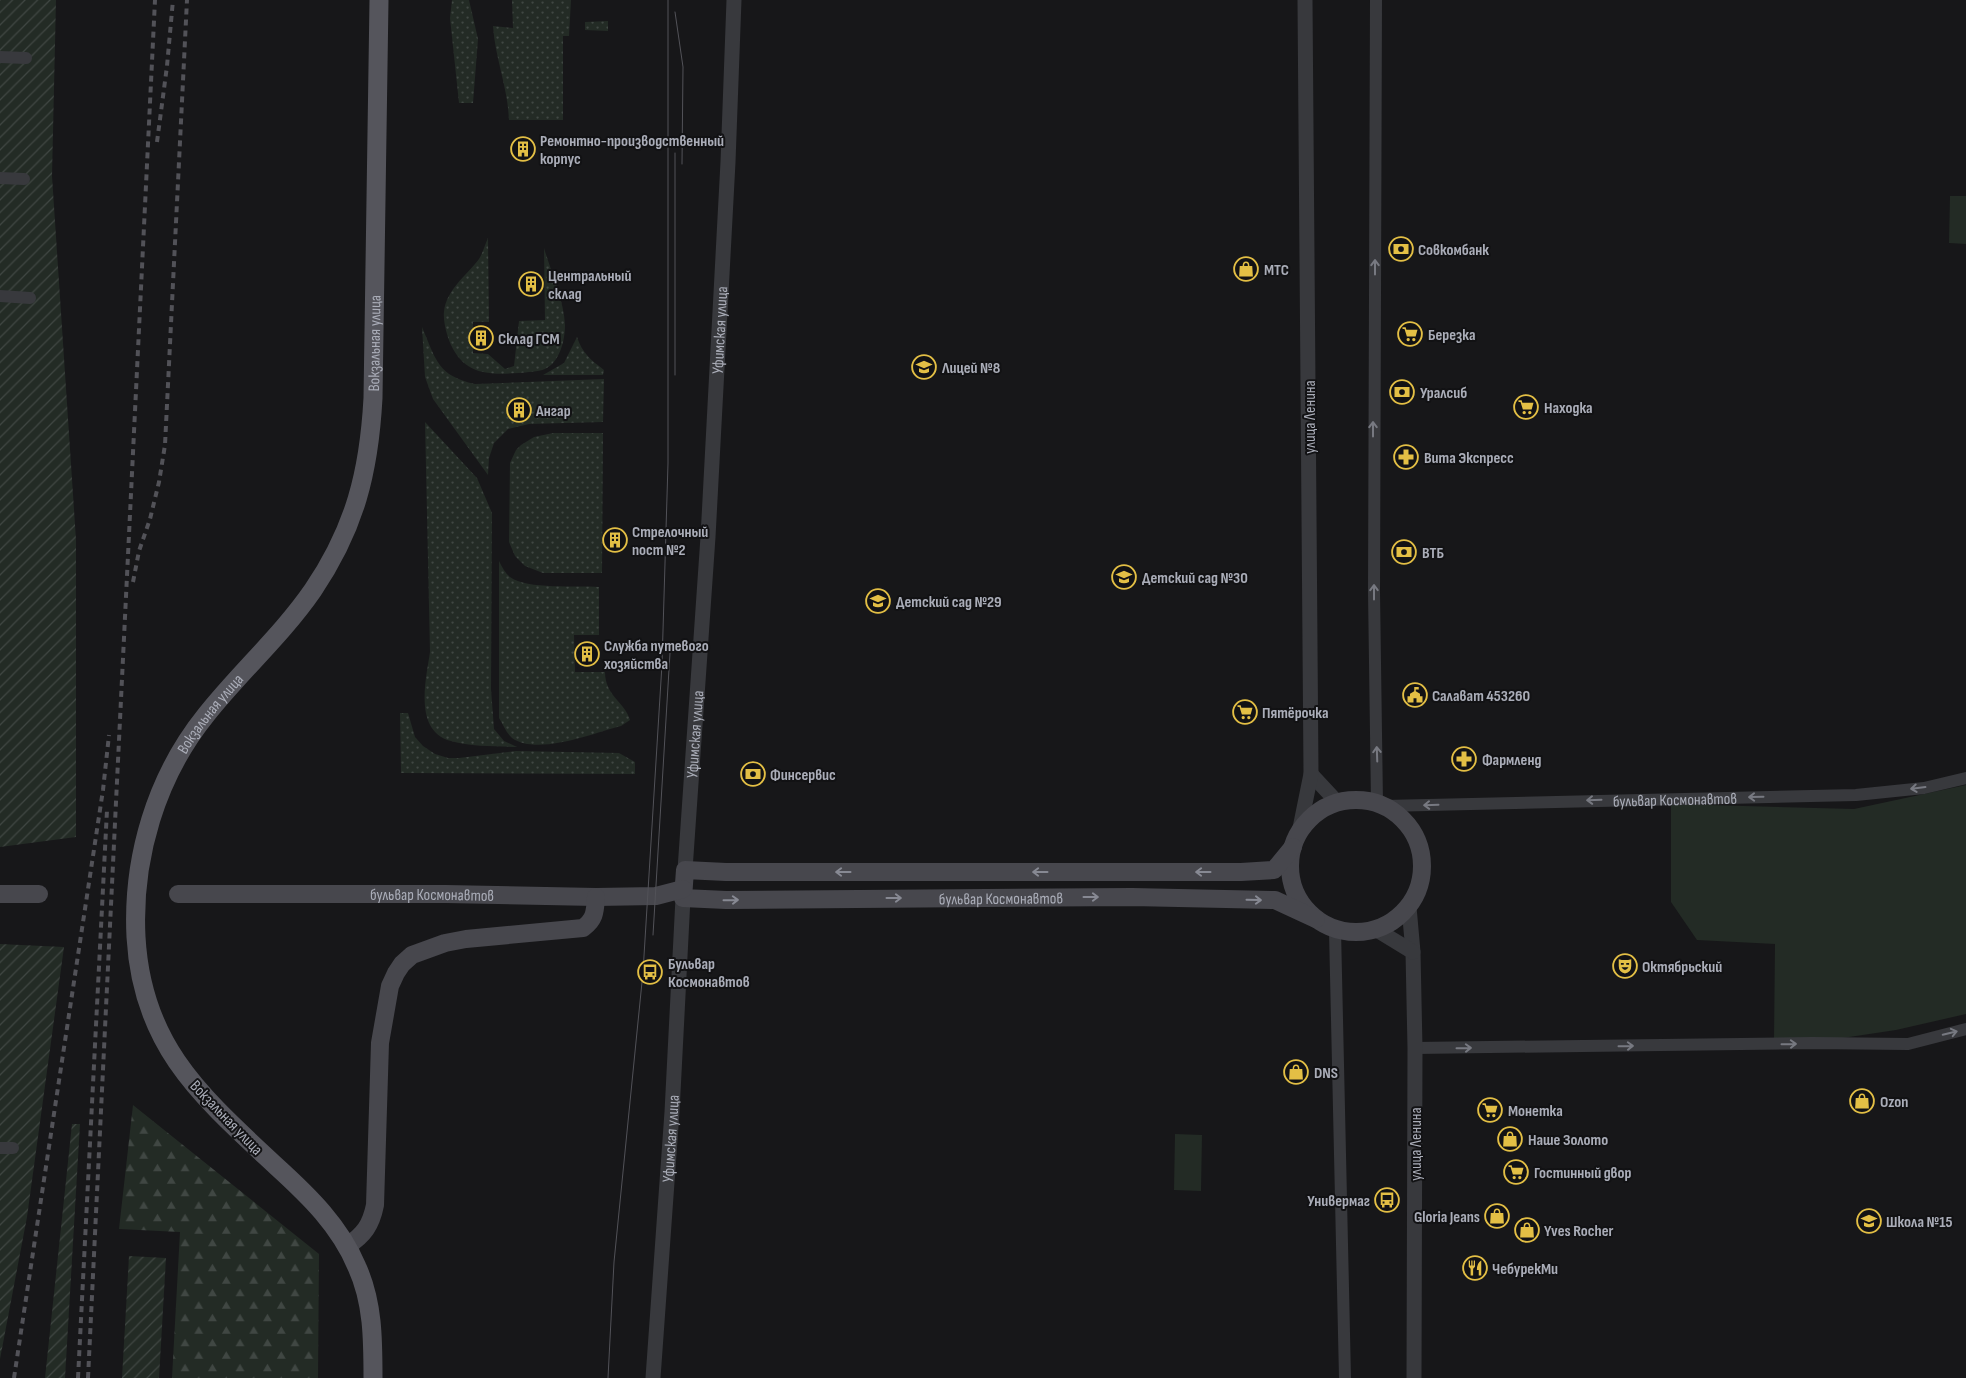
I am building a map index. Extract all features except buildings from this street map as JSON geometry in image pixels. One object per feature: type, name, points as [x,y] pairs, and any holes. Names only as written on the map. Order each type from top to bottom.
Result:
[{"type":"main road","name":"Вокзальная улица","points":[[373,1378],[370,1313],[365,1286],[347,1246],[336,1228],[306,1194],[216,1108],[194,1084],[164,1042],[154,1022],[142,983],[137,953],[136,902],[142,849],[168,776],[180,753],[205,716],[292,617],[313,590],[332,559],[348,527],[359,496],[371,439],[373,398],[379,0]]},
{"type":"main road","points":[[1296,840],[1310,819],[1338,803],[1362,800],[1381,805]]},
{"type":"main road","name":"улица Ленина","points":[[1296,840],[1290,866],[1293,886],[1302,904],[1316,919],[1335,930],[1356,933],[1377,930],[1395,921],[1409,907],[1417,894],[1422,880],[1423,865],[1416,837],[1408,824],[1397,814],[1381,805]]},
{"type":"main road","name":"бульвар Космонавтов","points":[[685,870],[726,872],[1241,872],[1274,870],[1296,840]]},
{"type":"main road","name":"Уфимская улица","points":[[683,894],[685,870]]},
{"type":"main road","points":[[0,894],[39,894]]},
{"type":"main road","name":"бульвар Космонавтов","points":[[178,894],[446,894],[596,897],[683,894],[726,900],[1132,897],[1275,900],[1316,919]]},
{"type":"main road","points":[[347,1246],[359,1239],[367,1230],[375,1205],[380,1043],[385,1008],[396,973],[412,955],[445,943],[466,939],[583,928],[592,921],[596,897]]},
{"type":"street","name":"Уфимская улица","points":[[685,870],[708,536],[728,162],[734,0]]},
{"type":"street","name":"улица Ленина","points":[[1296,840],[1311,774],[1305,0]]},
{"type":"street","points":[[1376,0],[1374,610],[1381,805]]},
{"type":"street","points":[[0,58],[26,58]]},
{"type":"street","points":[[0,178],[24,179]]},
{"type":"street","points":[[0,296],[30,298]]},
{"type":"street","points":[[1311,774],[1338,803]]},
{"type":"street","name":"бульвар Космонавтов","points":[[1381,805],[1856,795],[1924,788],[1966,778]]},
{"type":"street","name":"Уфимская улица","points":[[653,1378],[672,1112],[683,894]]},
{"type":"street","name":"улица Ленина","points":[[1409,907],[1413,952],[1415,1048],[1414,1378]]},
{"type":"street","points":[[1335,930],[1345,1378]]},
{"type":"street","points":[[1377,930],[1413,952]]},
{"type":"street","points":[[1415,1048],[1812,1043],[1908,1044],[1966,1030]]},
{"type":"green space","points":[[0,0],[56,0],[52,176],[76,540],[76,837],[0,847]]},
{"type":"green space","points":[[452,0],[469,0],[478,39],[473,103],[459,103],[450,18]]},
{"type":"green space","points":[[512,0],[571,0],[569,36],[563,36],[563,120],[509,120],[493,26],[513,28]]},
{"type":"green space","points":[[608,21],[608,31],[585,30],[585,22]]},
{"type":"green space","points":[[1950,196],[1966,196],[1966,244],[1949,243]]},
{"type":"green space","points":[[488,238],[489,322],[473,322],[473,353],[488,354],[505,369],[514,366],[519,321],[545,320],[544,248],[560,296],[565,325],[561,350],[550,366],[545,369],[508,374],[479,371],[463,362],[451,345],[444,320],[446,304],[458,283],[479,259]]},
{"type":"green space","points":[[422,327],[440,365],[453,376],[463,381],[475,384],[604,379],[603,422],[529,424],[508,429],[494,443],[489,458],[488,475],[433,399],[425,377]]},
{"type":"green space","points":[[577,337],[588,356],[604,370],[603,375],[543,375],[564,363]]},
{"type":"green space","points":[[425,422],[477,478],[492,513],[491,689],[494,729],[504,741],[517,747],[475,745],[451,741],[439,735],[431,727],[427,716],[425,689],[430,652]]},
{"type":"green space","points":[[553,433],[603,433],[602,573],[543,573],[525,566],[515,556],[509,542],[510,463],[516,450],[521,445],[534,437]]},
{"type":"green space","points":[[499,561],[510,577],[528,584],[599,587],[599,635],[574,635],[575,672],[605,672],[608,687],[624,708],[630,720],[621,726],[581,738],[550,744],[536,745],[523,743],[510,736],[499,718]]},
{"type":"green space","points":[[400,713],[408,713],[415,737],[423,746],[435,754],[448,758],[516,751],[619,753],[635,762],[635,774],[401,773]]},
{"type":"green space","points":[[1966,785],[1966,1014],[1896,1030],[1836,1039],[1774,1039],[1775,944],[1697,940],[1671,902],[1671,804],[1854,809]]},
{"type":"green space","points":[[0,944],[64,947],[27,1217],[0,1359]]},
{"type":"green space","points":[[133,1105],[319,1254],[318,1378],[172,1378],[180,1232],[119,1229]]},
{"type":"green space","points":[[72,1124],[80,1124],[65,1378],[45,1378]]},
{"type":"green space","points":[[1175,1134],[1202,1135],[1201,1191],[1174,1190]]},
{"type":"green space","points":[[129,1256],[166,1258],[159,1378],[122,1378]]},
{"type":"tram line","points":[[608,1378],[614,1262],[643,972],[662,664],[668,463],[668,0]]},
{"type":"tram line","points":[[675,12],[683,67],[682,164]]},
{"type":"tram line","points":[[675,153],[675,375]]},
{"type":"tram line","points":[[653,935],[670,653]]},
{"type":"railway","points":[[88,1378],[155,0]]},
{"type":"railway","points":[[157,142],[173,0]]},
{"type":"railway","points":[[133,582],[139,551],[150,519],[159,482],[165,445],[187,0]]},
{"type":"railway","points":[[14,1378],[103,790],[109,735]]},
{"type":"railway","points":[[78,1378],[107,810]]},
{"type":"place","name":"Ремонтно-производственный корпус","points":[[523,149]]},
{"type":"place","name":"Совкомбанк","points":[[1401,249]]},
{"type":"place","name":"МТС","points":[[1246,269]]},
{"type":"place","name":"Центральный склад","points":[[531,284]]},
{"type":"place","name":"Березка","points":[[1410,334]]},
{"type":"place","name":"Склад ГСМ","points":[[481,338]]},
{"type":"place","name":"Лицей №8","points":[[924,367]]},
{"type":"place","name":"Уралсиб","points":[[1402,392]]},
{"type":"place","name":"Находка","points":[[1526,407]]},
{"type":"place","name":"Ангар","points":[[519,410]]},
{"type":"place","name":"Вита Экспресс","points":[[1406,457]]},
{"type":"place","name":"Стрелочный пост №2","points":[[615,540]]},
{"type":"place","name":"ВТБ","points":[[1404,552]]},
{"type":"place","name":"Детский сад №30","points":[[1124,577]]},
{"type":"place","name":"Детский сад №29","points":[[878,601]]},
{"type":"place","name":"Служба путевого хозяйства","points":[[587,654]]},
{"type":"place","name":"Салават 453260","points":[[1415,695]]},
{"type":"place","name":"Пятёрочка","points":[[1245,712]]},
{"type":"place","name":"Фармленд","points":[[1464,759]]},
{"type":"place","name":"Финсервис","points":[[753,774]]},
{"type":"place","name":"Октябрьский","points":[[1625,966]]},
{"type":"place","name":"Бульвар Космонавтов","points":[[650,972]]},
{"type":"place","name":"DNS","points":[[1296,1072]]},
{"type":"place","name":"Ozon","points":[[1862,1101]]},
{"type":"place","name":"Монетка","points":[[1490,1110]]},
{"type":"place","name":"Наше Золото","points":[[1510,1139]]},
{"type":"place","name":"Гостинный двор","points":[[1516,1172]]},
{"type":"place","name":"Универмаг","points":[[1387,1200]]},
{"type":"place","name":"Gloria Jeans","points":[[1497,1216]]},
{"type":"place","name":"Школа №15","points":[[1869,1221]]},
{"type":"place","name":"Yves Rocher","points":[[1527,1230]]},
{"type":"place","name":"ЧебурекМи","points":[[1475,1268]]}]
